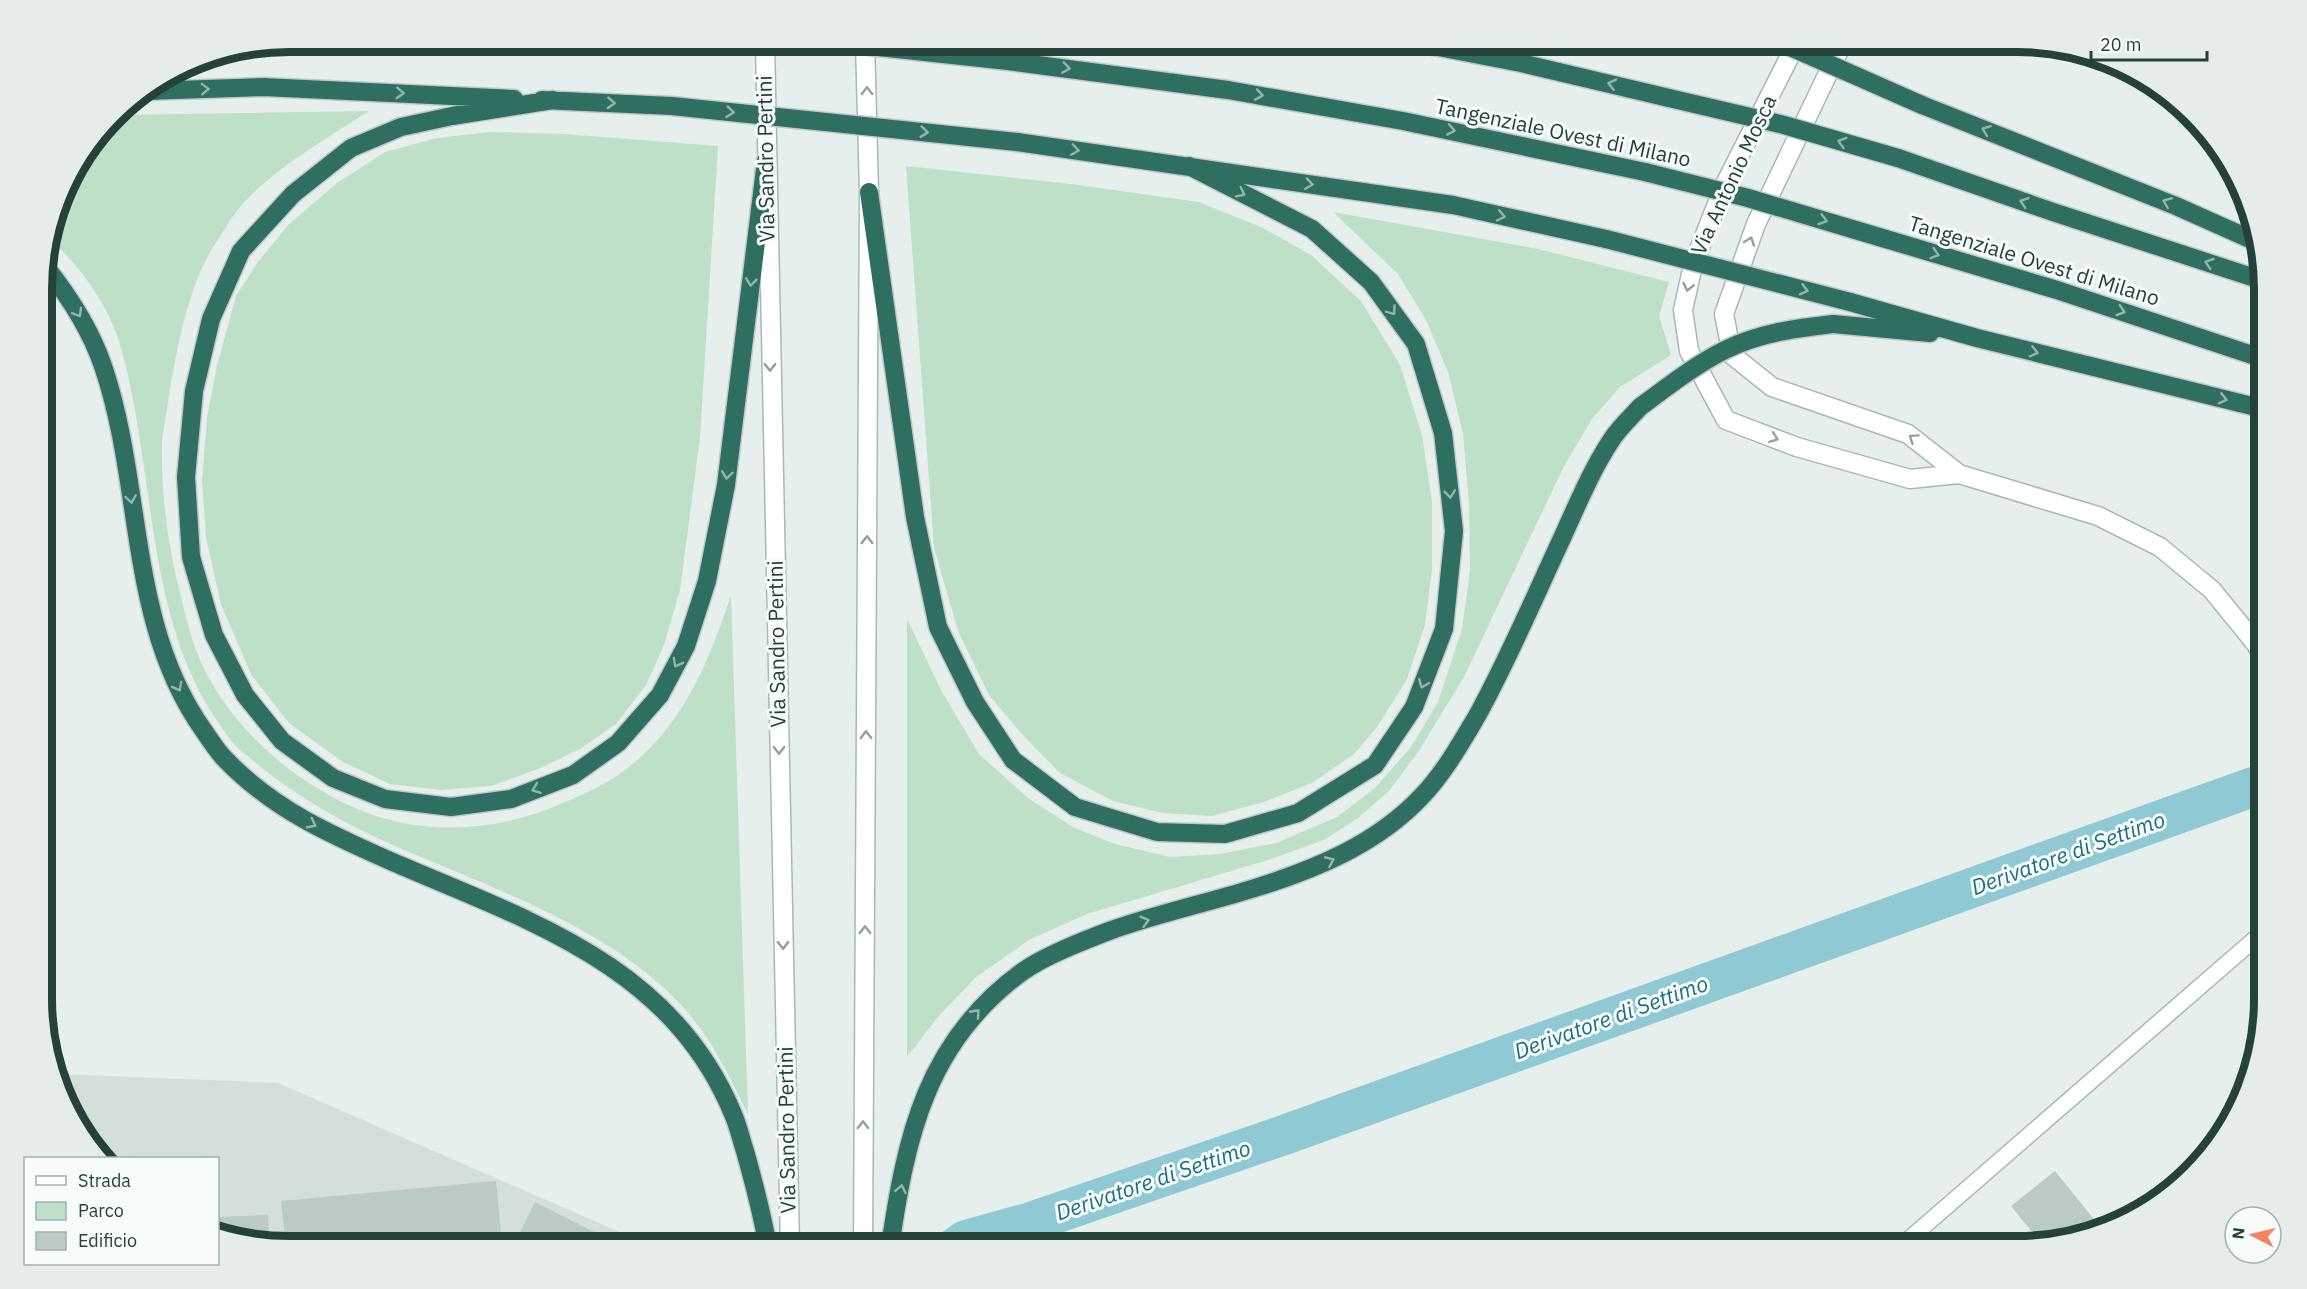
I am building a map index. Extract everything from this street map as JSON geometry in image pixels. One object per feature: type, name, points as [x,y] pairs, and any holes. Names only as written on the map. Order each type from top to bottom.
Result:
[{"type":"highway","name":"Tangenziale Ovest di Milano","points":[[925,52],[1239,92],[1414,123],[1645,172],[1748,198],[2057,290],[2254,356]]},
{"type":"highway","points":[[1464,52],[1521,63],[1784,126],[1898,158],[2254,278]]},
{"type":"highway","points":[[1802,52],[1922,105],[2176,206],[2249,238]]},
{"type":"highway","points":[[160,91],[263,87],[672,106],[1017,142],[1453,205],[1606,239],[1850,302],[1977,338],[2254,407]]},
{"type":"highway","points":[[553,100],[452,116],[401,127],[351,148],[293,194],[241,251],[209,329],[194,391],[186,477],[191,557],[214,635],[245,695],[282,741],[333,778],[385,799],[451,807],[511,799],[573,775],[618,743],[660,695],[686,646],[707,581],[726,484],[766,161]]},
{"type":"highway","points":[[869,192],[917,528],[938,627],[975,702],[1013,760],[1075,807],[1156,832],[1225,834],[1298,813],[1376,765],[1414,707],[1444,629],[1454,531],[1443,433],[1416,344],[1371,282],[1312,230],[1189,166]]},
{"type":"highway","points":[[53,276],[66,293],[90,333],[104,368],[117,416],[140,562],[155,623],[174,679],[194,717],[221,755],[260,792],[309,823],[522,917],[588,951],[627,977],[665,1011],[705,1060],[734,1114],[760,1201],[766,1236]]},
{"type":"highway","points":[[892,1236],[912,1130],[927,1089],[953,1041],[979,1009],[1023,971],[1075,945],[1112,930],[1289,878],[1341,856],[1384,830],[1423,796],[1461,744],[1498,678],[1592,473],[1614,437],[1640,407],[1687,373],[1726,349],[1794,329],[1833,324],[1977,338]]},
{"type":"main road","name":"Via Sandro Pertini","points":[[765,52],[790,1236]]},
{"type":"main road","points":[[863,1236],[869,192],[866,52]]},
{"type":"main road","name":"Via Antonio Mosca","points":[[1792,52],[1724,186],[1693,265],[1683,310],[1689,351],[1726,420],[1797,447],[1910,479],[1959,474]]},
{"type":"main road","name":"Via Antonio Mosca","points":[[1838,52],[1756,224],[1724,314],[1732,355],[1772,387],[1908,434],[1959,474],[2098,516],[2160,546],[2212,590],[2254,642]]},
{"type":"lane","points":[[1912,1236],[2254,941]]},
{"type":"shaded area","points":[[65,1074],[278,1083],[629,1236],[274,1236],[243,1232],[219,1226],[219,1157],[112,1157],[84,1118]]},
{"type":"green space","points":[[369,111],[276,173],[243,203],[231,219],[206,260],[193,292],[172,379],[163,437],[162,462],[166,521],[176,578],[196,650],[210,680],[237,719],[253,737],[288,768],[307,782],[348,805],[399,822],[426,826],[453,828],[506,822],[558,805],[612,779],[648,750],[665,731],[693,689],[714,643],[731,595],[748,1114],[719,1057],[702,1031],[682,1006],[653,978],[585,932],[547,912],[358,829],[305,799],[242,751],[216,719],[193,678],[176,634],[155,539],[132,394],[116,333],[93,289],[73,262],[57,245],[65,213],[84,171],[101,145],[129,115]]},
{"type":"green space","points":[[490,132],[564,134],[718,146],[700,438],[680,590],[664,645],[646,685],[616,724],[580,749],[538,769],[491,786],[441,790],[390,784],[343,762],[289,723],[252,676],[221,605],[206,537],[202,481],[207,417],[217,366],[236,296],[258,262],[288,225],[337,183],[385,152],[437,138]]},
{"type":"green space","points":[[906,166],[1071,184],[1199,202],[1261,227],[1311,255],[1361,301],[1400,365],[1422,435],[1432,502],[1432,569],[1425,625],[1407,679],[1377,727],[1354,754],[1312,783],[1264,802],[1212,816],[1162,813],[1113,801],[1060,773],[1021,733],[989,695],[958,631],[934,548]]},
{"type":"green space","points":[[1333,212],[1538,249],[1669,282],[1659,316],[1671,355],[1620,387],[1592,419],[1564,466],[1464,677],[1418,752],[1389,791],[1358,818],[1324,840],[1268,860],[1087,914],[1029,940],[976,977],[937,1018],[907,1057],[907,619],[942,692],[979,754],[1028,798],[1073,827],[1115,844],[1170,857],[1220,854],[1276,843],[1337,817],[1375,788],[1411,747],[1438,702],[1462,629],[1470,570],[1469,503],[1463,434],[1448,372],[1426,320],[1398,274]]},
{"type":"building","points":[[2055,1171],[2097,1223],[2064,1232],[2035,1236],[2011,1206]]},
{"type":"building","points":[[496,1181],[501,1236],[285,1236],[281,1201]]},
{"type":"building","points":[[535,1202],[602,1236],[518,1236]]},
{"type":"building","points":[[268,1215],[269,1235],[219,1226],[219,1217]]},
{"type":"waterway","name":"Derivatore di Settimo","points":[[980,1236],[1031,1222],[1284,1135],[2254,787]]}]
